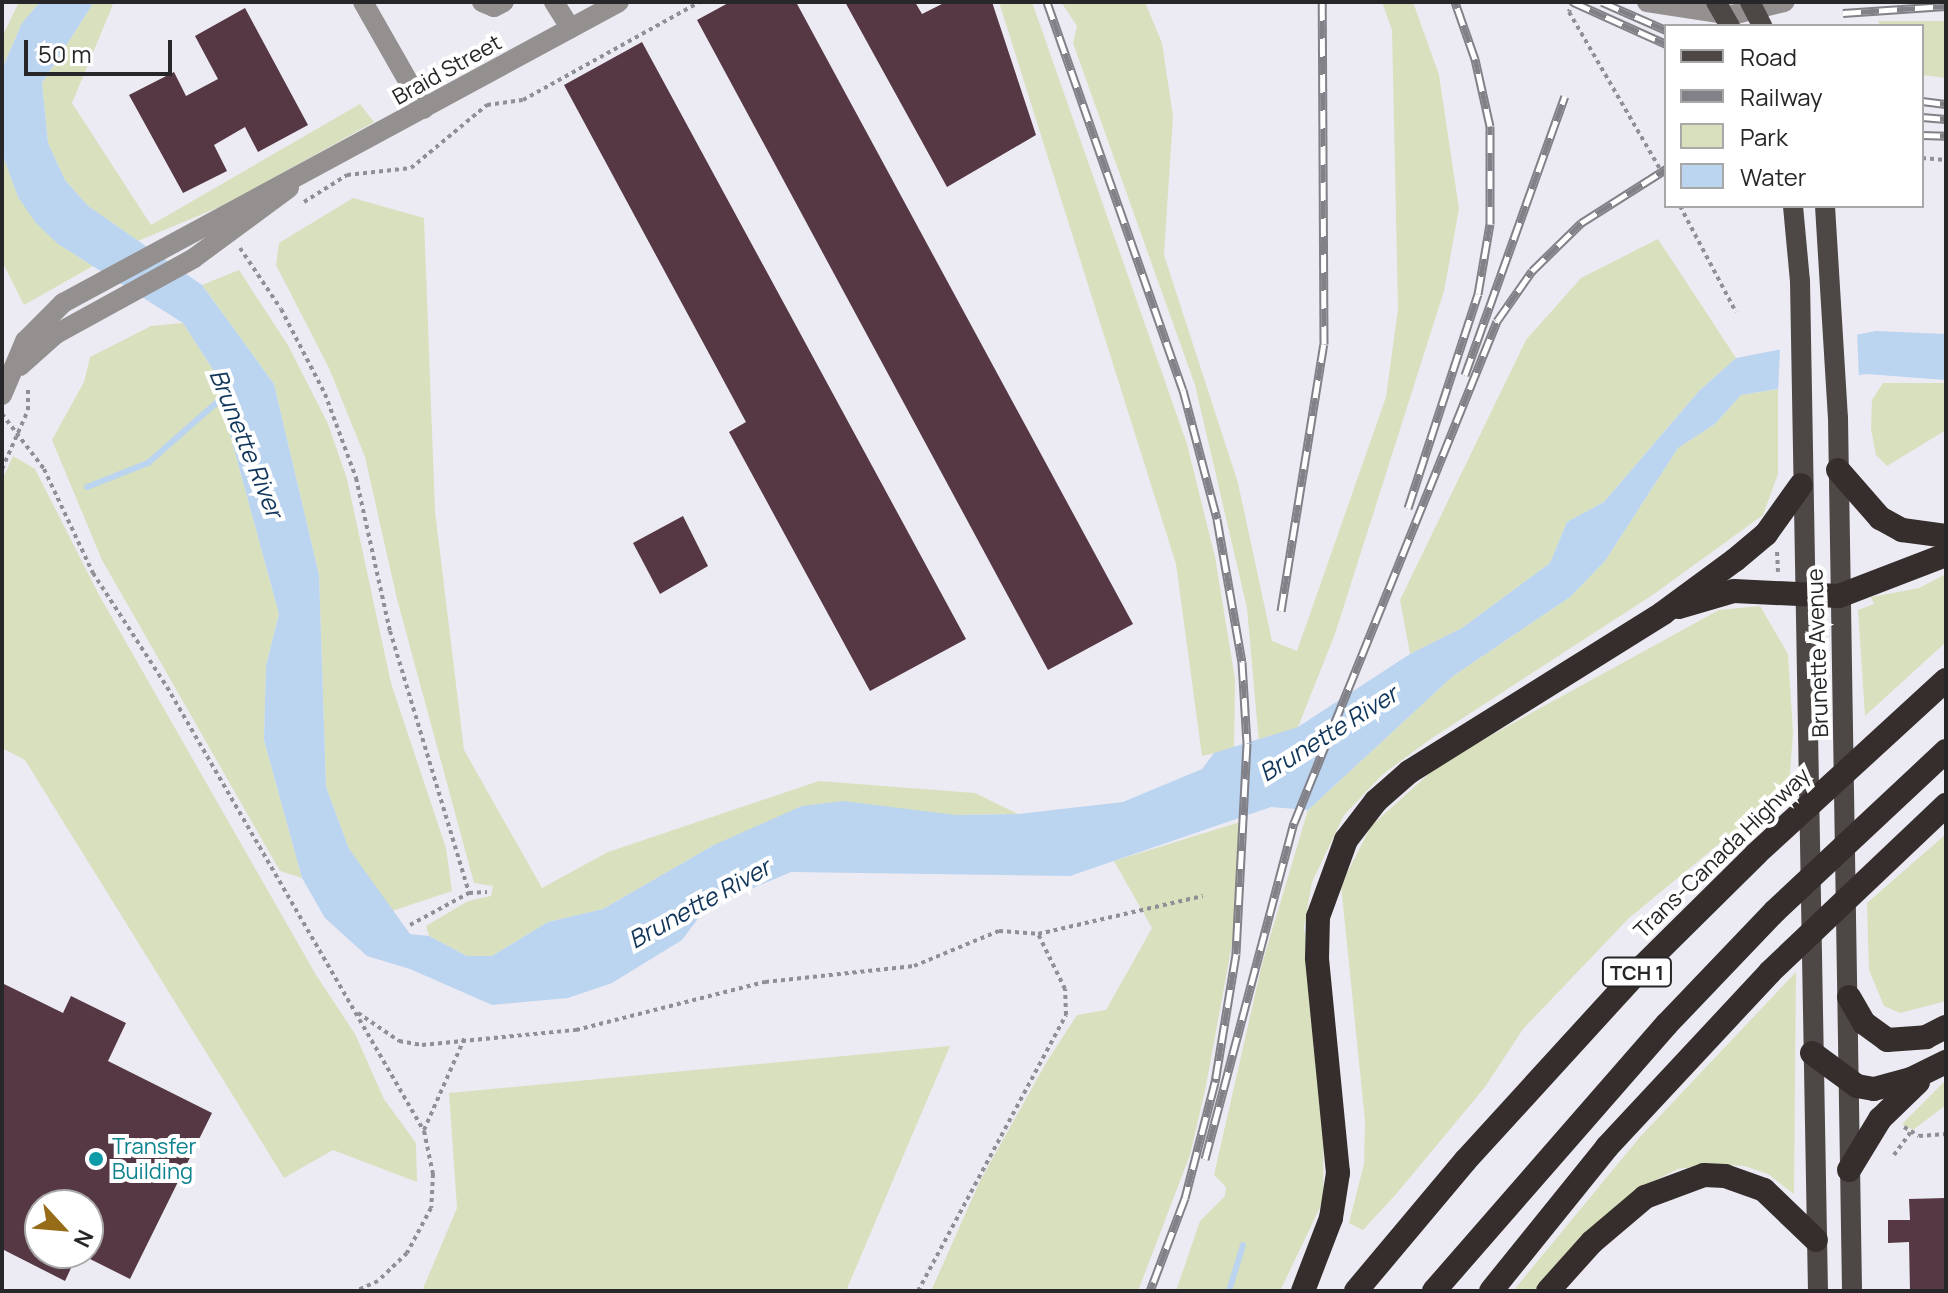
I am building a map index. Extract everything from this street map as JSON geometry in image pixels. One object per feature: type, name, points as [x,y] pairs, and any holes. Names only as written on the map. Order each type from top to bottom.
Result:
[{"type":"highway","points":[[1838,470],[1880,518],[1902,530],[1946,536]]},
{"type":"highway","points":[[1303,1291],[1331,1218],[1338,1173],[1317,944],[1325,891],[1346,840],[1376,801],[1409,772],[1663,613],[1766,534],[1801,485]]},
{"type":"highway","points":[[1663,613],[1734,591],[1839,596],[1946,555]]},
{"type":"highway","name":"Trans-Canada Highway","points":[[1356,1291],[1465,1161],[1643,966],[1767,843],[1946,680]]},
{"type":"highway","name":"TCH 1","points":[[1434,1291],[1667,1024],[1775,911],[1946,751]]},
{"type":"highway","points":[[1491,1291],[1607,1147],[1748,995],[1946,805]]},
{"type":"highway","points":[[1849,997],[1864,1023],[1887,1040],[1926,1037],[1946,1027]]},
{"type":"highway","points":[[1812,1053],[1849,1080],[1874,1089],[1939,1066]]},
{"type":"highway","points":[[1849,1170],[1880,1119],[1939,1066]]},
{"type":"highway","points":[[1548,1291],[1592,1242],[1645,1197],[1704,1175],[1725,1176],[1764,1190],[1816,1240]]},
{"type":"main road","points":[[1716,2],[1729,24]]},
{"type":"main road","points":[[1750,2],[1761,24]]},
{"type":"main road","name":"Brunette Avenue","points":[[1793,208],[1800,281],[1801,485],[1818,1291]]},
{"type":"main road","name":"Brunette Avenue","points":[[1825,208],[1833,274],[1838,418],[1852,1291]]},
{"type":"street","points":[[363,2],[424,109]]},
{"type":"street","points":[[482,2],[494,7],[504,2]]},
{"type":"street","points":[[554,2],[570,28]]},
{"type":"street","name":"Braid Street","points":[[6,386],[56,334],[194,258],[298,180],[619,2]]},
{"type":"street","points":[[1647,2],[1732,15],[1784,2]]},
{"type":"street","name":"Braid Street","points":[[6,386],[25,341],[47,315],[261,194],[298,180]]},
{"type":"path","points":[[301,204],[347,175],[411,168],[487,105],[523,100],[700,2]]},
{"type":"path","points":[[1572,2],[1569,12],[1664,176]]},
{"type":"path","points":[[499,94],[501,102]]},
{"type":"path","points":[[1924,158],[1946,160]]},
{"type":"path","points":[[1681,208],[1736,312]]},
{"type":"path","points":[[226,251],[248,237]]},
{"type":"path","points":[[238,244],[281,309],[325,394],[356,478],[390,631],[469,893]]},
{"type":"path","points":[[2,469],[28,410]]},
{"type":"path","points":[[2,414],[44,469],[93,573],[167,687],[424,1131],[433,1174],[431,1208],[407,1253],[378,1281],[356,1291]]},
{"type":"path","points":[[1776,544],[1778,578]]},
{"type":"path","points":[[410,925],[469,893],[487,892]]},
{"type":"path","points":[[356,1011],[399,1041],[422,1045],[465,1037],[576,1030],[765,982],[914,966],[999,931],[1038,934],[1203,896]]},
{"type":"path","points":[[918,1291],[1066,1015],[1065,989],[1038,934]]},
{"type":"path","points":[[424,1131],[465,1037]]},
{"type":"path","points":[[1896,1125],[1911,1132],[1946,1134]]},
{"type":"path","points":[[1894,1155],[1911,1132]]},
{"type":"green space","points":[[19,2],[40,2],[22,23],[2,69],[2,37]]},
{"type":"green space","points":[[94,2],[114,2],[72,103],[151,225],[360,104],[374,122],[224,205],[138,241],[88,206],[65,180],[48,143],[42,83]]},
{"type":"green space","points":[[999,2],[1032,2],[1187,444],[1215,557],[1235,679],[1234,749],[1202,756],[1176,564]]},
{"type":"green space","points":[[1061,2],[1145,2],[1162,43],[1173,116],[1164,255],[1238,483],[1272,641],[1297,651],[1386,397],[1398,309],[1392,30],[1382,2],[1413,2],[1439,75],[1459,209],[1444,291],[1335,634],[1298,727],[1259,743],[1247,608],[1195,385],[1073,43],[1077,26]]},
{"type":"green space","points":[[1878,21],[1946,21],[1946,78],[1924,75],[1924,24],[1879,24]]},
{"type":"green space","points":[[2,153],[18,197],[58,244],[93,266],[24,305],[2,261]]},
{"type":"green space","points":[[353,198],[424,218],[435,511],[464,750],[542,888],[608,852],[819,781],[975,793],[1018,814],[956,815],[714,845],[603,909],[548,922],[492,956],[467,956],[429,936],[426,926],[468,901],[491,896],[493,886],[474,883],[397,599],[365,457],[329,368],[276,265],[279,243]]},
{"type":"green space","points":[[1658,239],[1736,358],[1699,391],[1604,502],[1567,522],[1550,563],[1462,628],[1410,654],[1400,600],[1526,340],[1581,278]]},
{"type":"green space","points":[[239,270],[289,347],[328,424],[347,479],[391,683],[446,848],[452,891],[392,911],[349,849],[326,787],[319,575],[274,384],[202,285]]},
{"type":"green space","points":[[183,323],[212,368],[279,614],[266,666],[264,740],[302,878],[280,871],[102,560],[52,440],[84,382],[90,357],[151,326]]},
{"type":"green space","points":[[1883,383],[1946,383],[1946,430],[1887,466],[1876,455],[1871,429],[1872,400]]},
{"type":"green space","points":[[1778,389],[1778,474],[1763,515],[1654,594],[1432,738],[1383,774],[1344,815],[1312,882],[1304,927],[1324,1102],[1323,1201],[1280,1291],[1176,1291],[1200,1221],[1225,1196],[1226,1187],[1214,1175],[1262,964],[1308,810],[1453,676],[1570,597],[1605,561],[1678,448],[1715,424],[1741,395]]},
{"type":"green space","points":[[13,456],[35,469],[99,595],[316,975],[355,1034],[384,1099],[416,1143],[417,1182],[333,1150],[284,1178],[25,760],[2,748],[2,480]]},
{"type":"green space","points":[[1946,574],[1946,642],[1865,716],[1858,610],[1874,604],[1871,597],[1919,588]]},
{"type":"green space","points":[[1760,606],[1788,654],[1793,733],[1789,786],[1628,919],[1523,1029],[1485,1087],[1397,1193],[1363,1230],[1349,1223],[1364,1164],[1365,1121],[1341,885],[1371,826],[1432,771],[1475,744],[1719,610]]},
{"type":"green space","points":[[1240,822],[1236,922],[1206,1086],[1190,1155],[1138,1291],[931,1291],[980,1181],[1046,1063],[1077,1015],[1106,1010],[1152,928],[1114,861]]},
{"type":"green space","points":[[1946,834],[1946,1001],[1900,1013],[1884,1006],[1869,970],[1867,903]]},
{"type":"green space","points":[[1796,972],[1794,1194],[1768,1174],[1745,1166],[1711,1164],[1678,1169],[1635,1190],[1533,1291],[1513,1291],[1640,1137]]},
{"type":"green space","points":[[950,1046],[846,1291],[422,1291],[457,1208],[449,1093]]},
{"type":"green space","points":[[1946,1080],[1946,1105],[1913,1130],[1902,1124]]},
{"type":"water","name":"Brunette River","points":[[40,2],[94,2],[42,83],[48,143],[65,180],[88,206],[202,285],[274,384],[319,575],[326,787],[349,849],[410,934],[429,936],[467,956],[492,956],[548,922],[603,909],[714,845],[802,806],[843,801],[956,815],[1018,814],[1123,802],[1202,769],[1214,753],[1298,727],[1410,654],[1462,628],[1550,563],[1567,522],[1604,502],[1699,391],[1736,358],[1876,331],[1946,334],[1946,380],[1866,374],[1741,395],[1715,424],[1678,448],[1605,561],[1570,597],[1453,676],[1308,810],[1271,807],[1070,876],[791,872],[706,908],[682,940],[612,983],[568,998],[492,1005],[410,969],[367,956],[325,918],[302,878],[264,740],[266,666],[279,614],[212,368],[183,323],[58,244],[36,223],[18,197],[2,153],[2,69],[22,23]]},
{"type":"pier","points":[[1857,331],[1859,379],[1778,393],[1780,349]]},
{"type":"building","points":[[730,2],[796,2],[1133,624],[1048,670],[697,20]]},
{"type":"building","points":[[845,2],[915,2],[922,14],[946,2],[992,2],[1036,135],[947,187]]},
{"type":"building","points":[[245,8],[308,125],[258,152],[245,127],[214,145],[227,171],[183,193],[129,95],[174,72],[186,96],[218,79],[195,36]]},
{"type":"building","points":[[642,42],[966,639],[870,691],[729,432],[746,422],[564,85]]},
{"type":"building","points":[[683,516],[708,566],[660,594],[633,543]]},
{"type":"building","name":"Transfer Building","points":[[2,983],[63,1013],[71,996],[126,1023],[108,1061],[212,1113],[130,1279],[104,1266],[104,1189],[24,1189],[24,1260],[2,1249]]},
{"type":"building","points":[[1946,1198],[1946,1291],[1910,1291],[1909,1242],[1888,1243],[1888,1220],[1910,1220],[1909,1199]]},
{"type":"building","name":"Transfer Building","points":[[41,1269],[71,1269],[65,1281]]},
{"type":"waterway","name":"Brunette River","points":[[87,487],[148,463],[225,395]]},
{"type":"waterway","points":[[1229,1291],[1243,1245]]},
{"type":"railway","points":[[1047,2],[1183,390],[1217,519],[1242,662],[1247,743],[1236,954],[1215,1082],[1185,1198],[1150,1291]]},
{"type":"railway","points":[[1281,611],[1324,344],[1322,2]]},
{"type":"railway","points":[[1408,508],[1478,294],[1490,224],[1490,126],[1475,59],[1455,2]]},
{"type":"railway","points":[[1573,2],[1664,43]]},
{"type":"railway","points":[[1602,2],[1664,29]]},
{"type":"railway","points":[[1843,13],[1946,6]]},
{"type":"railway","points":[[1465,375],[1565,96]]},
{"type":"railway","points":[[1924,101],[1946,104]]},
{"type":"railway","points":[[1924,117],[1946,119]]},
{"type":"railway","points":[[1924,135],[1946,136]]},
{"type":"railway","points":[[1205,1159],[1294,823],[1497,321],[1532,271],[1581,223],[1664,170]]},
{"type":"place","name":"Transfer Building","points":[[96,1159]]}]
